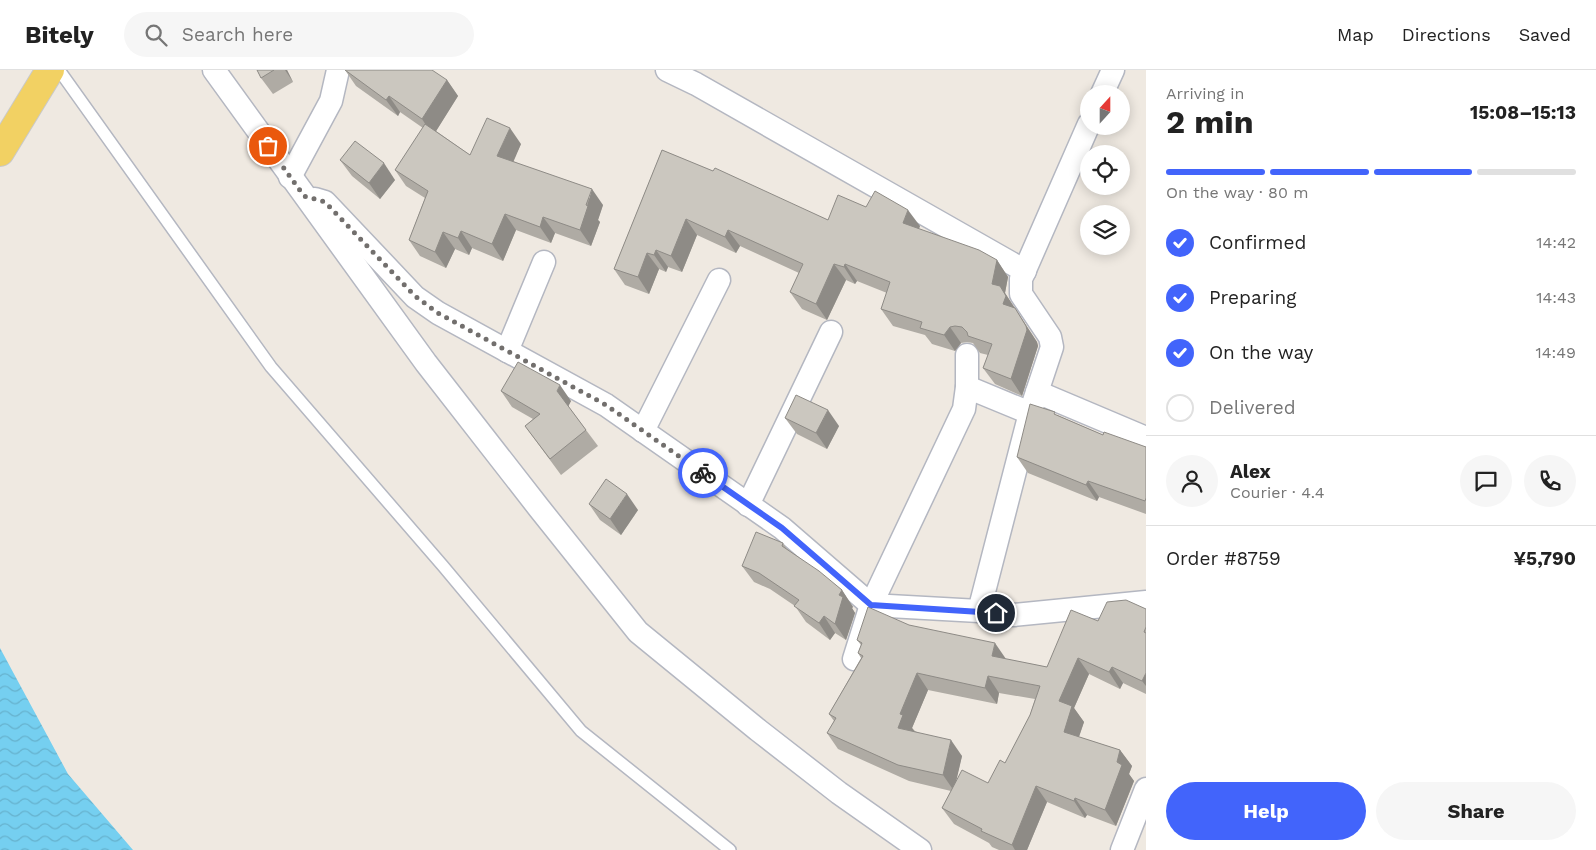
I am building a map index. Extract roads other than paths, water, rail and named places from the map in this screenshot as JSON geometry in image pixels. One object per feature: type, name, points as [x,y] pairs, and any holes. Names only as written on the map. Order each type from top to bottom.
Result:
[{"type":"main road","points":[[0,152],[50,70]]},
{"type":"street","points":[[214,70],[426,362],[638,632],[839,793],[920,850]]},
{"type":"street","points":[[290,177],[330,101],[338,70]]},
{"type":"street","points":[[666,70],[696,84],[1025,271]]},
{"type":"street","points":[[1106,85],[1112,70]]},
{"type":"street","points":[[979,611],[1030,413],[1052,347],[1050,337],[1022,294],[1021,279],[1084,135]]},
{"type":"street","points":[[304,196],[325,202],[415,296],[438,313],[606,405],[782,528],[871,605],[979,611],[1014,615],[1146,602]]},
{"type":"street","points":[[507,351],[544,262]]},
{"type":"street","points":[[643,431],[719,280]]},
{"type":"street","points":[[748,505],[831,332]]},
{"type":"street","points":[[854,660],[871,605],[964,410],[968,388],[966,355]]},
{"type":"street","points":[[968,388],[1030,413]]},
{"type":"street","points":[[1037,392],[1146,438]]},
{"type":"street","points":[[1122,850],[1146,789]]},
{"type":"lane","points":[[59,70],[272,367],[443,566],[581,731],[730,850]]},
{"type":"water","points":[[0,648],[68,774],[133,850],[0,850]]}]
